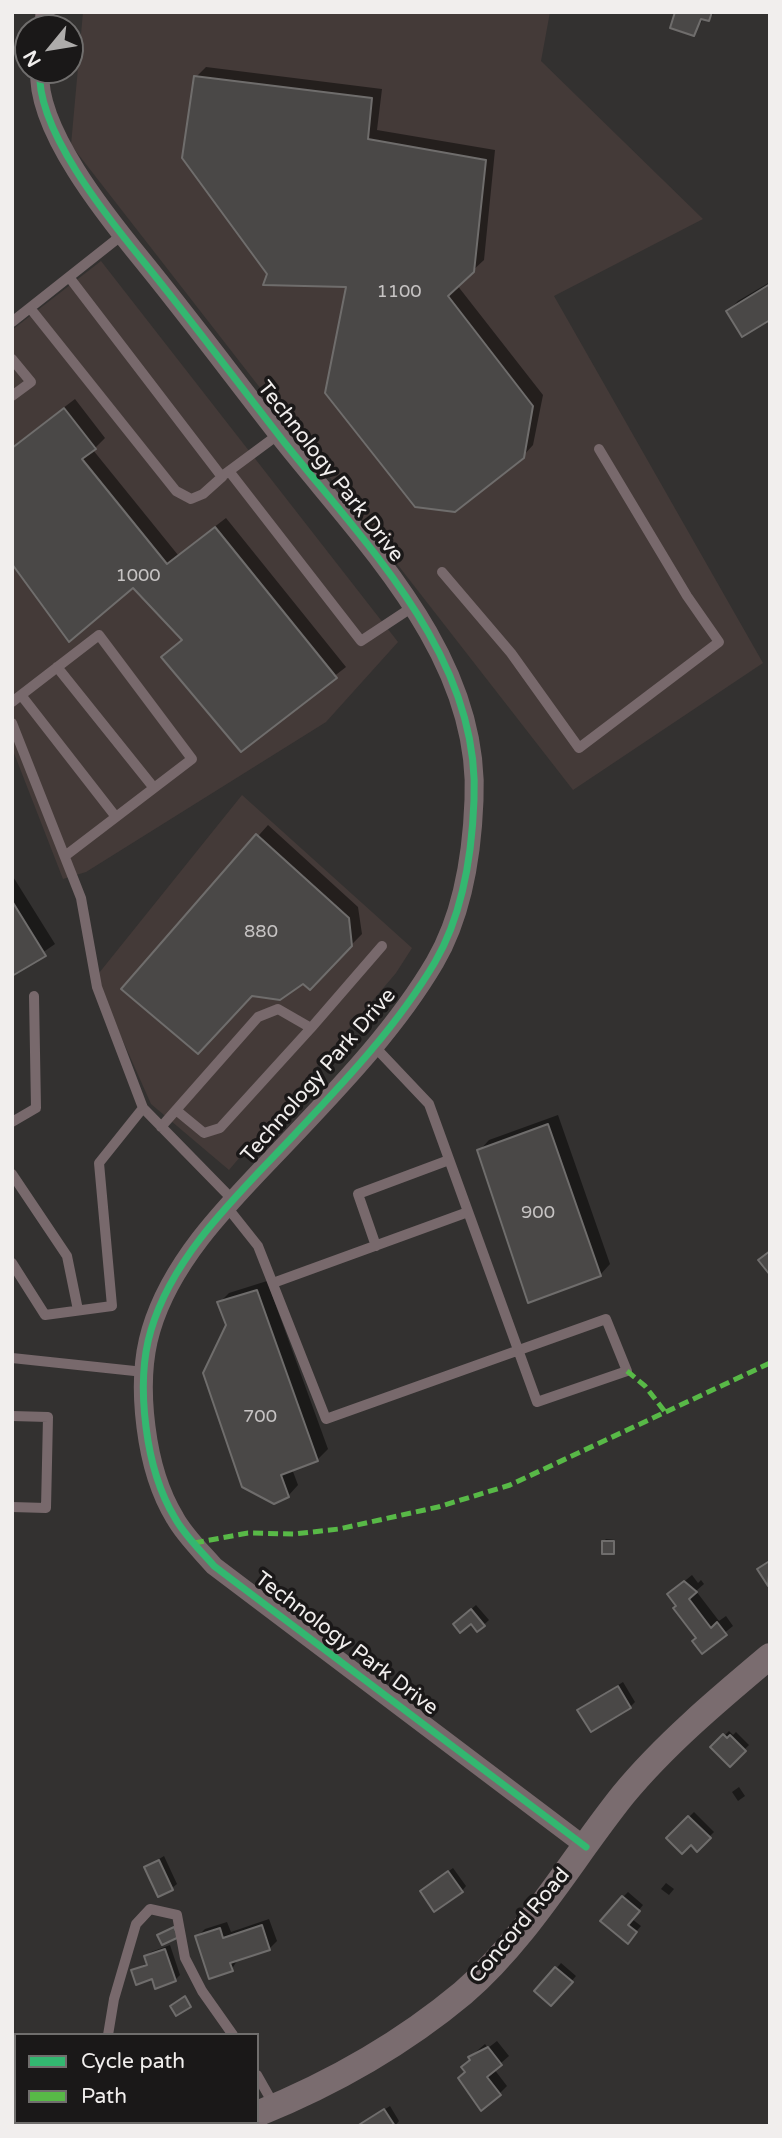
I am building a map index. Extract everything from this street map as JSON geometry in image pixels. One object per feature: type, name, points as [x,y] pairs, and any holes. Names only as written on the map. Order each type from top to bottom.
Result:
[{"type":"main road","name":"Concord Road","points":[[266,2114],[385,2050],[464,1992],[499,1956],[586,1847],[624,1794],[658,1758],[770,1656]]},
{"type":"street","name":"Technology Park Drive","points":[[40,84],[63,148],[122,235],[386,570],[411,608],[447,669],[464,712],[471,742],[475,795],[469,858],[456,912],[438,957],[416,992],[374,1046],[229,1203],[162,1300],[149,1334],[144,1373],[143,1405],[149,1457],[175,1519],[214,1566],[586,1847]]},
{"type":"lane","points":[[12,321],[122,235]]},
{"type":"lane","points":[[69,277],[361,641],[411,608]]},
{"type":"lane","points":[[30,308],[176,491],[191,499],[203,494],[279,434]]},
{"type":"lane","points":[[12,359],[31,382],[12,396]]},
{"type":"lane","points":[[442,572],[511,653],[579,748],[719,642],[687,596],[599,449]]},
{"type":"lane","points":[[12,702],[99,635],[192,759],[65,856]]},
{"type":"lane","points":[[57,667],[154,788]]},
{"type":"lane","points":[[21,695],[116,817]]},
{"type":"lane","points":[[12,723],[81,898],[97,987],[143,1108],[229,1203],[258,1246],[326,1419],[518,1351],[606,1319],[627,1371],[537,1402],[518,1351],[429,1104],[374,1046]]},
{"type":"lane","points":[[176,1110],[204,1133],[220,1128],[382,946]]},
{"type":"lane","points":[[12,1122],[36,1108],[34,996]]},
{"type":"lane","points":[[161,1127],[258,1017],[278,1009],[311,1028]]},
{"type":"lane","points":[[12,1263],[45,1315],[112,1306],[99,1163],[143,1108]]},
{"type":"lane","points":[[376,1246],[358,1194],[449,1160]]},
{"type":"lane","points":[[12,1174],[67,1256],[78,1310]]},
{"type":"lane","points":[[273,1283],[468,1212]]},
{"type":"lane","points":[[12,1358],[144,1373]]},
{"type":"lane","points":[[12,1416],[48,1417],[46,1508],[12,1507]]},
{"type":"lane","points":[[108,2033],[114,1999],[136,1924],[150,1909],[177,1915],[185,1958],[202,1991],[232,2033]]},
{"type":"lane","points":[[259,2083],[266,2114]]},
{"type":"shaded area","points":[[550,12],[541,61],[703,219],[554,296],[763,663],[573,790],[71,145],[77,84],[84,84],[83,14]]},
{"type":"shaded area","points":[[101,261],[398,642],[326,722],[86,872],[63,879],[12,748],[12,330]]},
{"type":"shaded area","points":[[242,795],[412,948],[396,973],[229,1170],[151,1104],[95,978]]},
{"type":"building","points":[[675,12],[712,12],[709,21],[701,19],[694,36],[670,28]]},
{"type":"building","points":[[194,76],[372,98],[368,139],[486,160],[474,272],[448,296],[533,406],[524,458],[455,512],[415,507],[325,393],[346,287],[263,285],[267,274],[182,158]]},
{"type":"building","points":[[770,284],[770,320],[742,337],[726,311]]},
{"type":"building","points":[[64,408],[96,449],[82,459],[167,564],[215,527],[337,678],[241,752],[161,657],[182,640],[133,588],[69,642],[12,564],[12,448]]},
{"type":"building","points":[[256,834],[349,918],[352,946],[310,990],[303,984],[280,1000],[252,996],[198,1054],[121,989]]},
{"type":"building","points":[[12,901],[46,956],[12,976]]},
{"type":"building","points":[[548,1124],[601,1276],[528,1303],[477,1150]]},
{"type":"building","points":[[770,1251],[770,1275],[758,1260]]},
{"type":"building","points":[[257,1290],[318,1461],[281,1475],[289,1497],[274,1504],[242,1487],[203,1373],[226,1325],[217,1302]]},
{"type":"building","points":[[602,1541],[614,1541],[614,1554],[602,1554]]},
{"type":"building","points":[[768,1562],[770,1564],[768,1586],[757,1569]]},
{"type":"building","points":[[684,1581],[697,1592],[689,1599],[711,1628],[717,1622],[727,1635],[702,1654],[692,1641],[696,1638],[673,1608],[676,1606],[667,1594]]},
{"type":"building","points":[[471,1609],[485,1626],[477,1632],[471,1624],[460,1633],[453,1624]]},
{"type":"building","points":[[618,1686],[631,1708],[591,1732],[577,1710]]},
{"type":"building","points":[[723,1734],[727,1738],[730,1735],[746,1751],[730,1767],[710,1747]]},
{"type":"building","points":[[688,1816],[711,1838],[697,1852],[691,1845],[682,1854],[666,1838]]},
{"type":"building","points":[[159,1860],[173,1890],[158,1897],[144,1867]]},
{"type":"building","points":[[448,1871],[463,1892],[434,1912],[420,1891]]},
{"type":"building","points":[[622,1896],[640,1911],[628,1925],[637,1932],[628,1944],[600,1921]]},
{"type":"building","points":[[262,1925],[270,1950],[230,1963],[233,1971],[209,1979],[195,1936],[220,1928],[223,1938]]},
{"type":"building","points":[[174,1927],[179,1937],[162,1945],[157,1935]]},
{"type":"building","points":[[165,1949],[176,1981],[155,1989],[152,1979],[136,1985],[131,1970],[147,1965],[144,1956]]},
{"type":"building","points":[[555,1967],[573,1982],[551,2006],[534,1991]]},
{"type":"building","points":[[185,1996],[191,2007],[176,2016],[170,2006]]},
{"type":"building","points":[[488,2047],[502,2065],[487,2077],[501,2095],[481,2111],[458,2078],[465,2072],[461,2067],[470,2060],[468,2057]]},
{"type":"building","points":[[384,2109],[395,2126],[357,2126]]},
{"type":"marked path","points":[[194,1543],[248,1533],[294,1534],[339,1529],[438,1507],[510,1485],[770,1363]]},
{"type":"marked path","points":[[627,1371],[645,1386],[666,1413]]},
{"type":"cycle path","points":[[41,84],[49,118],[76,171],[93,197],[382,563],[412,606],[439,651],[459,699],[471,748],[474,800],[468,862],[453,924],[435,962],[405,1008],[370,1051],[212,1224],[176,1274],[162,1302],[148,1342],[144,1378],[146,1427],[156,1474],[179,1525],[214,1566],[586,1847]]}]
